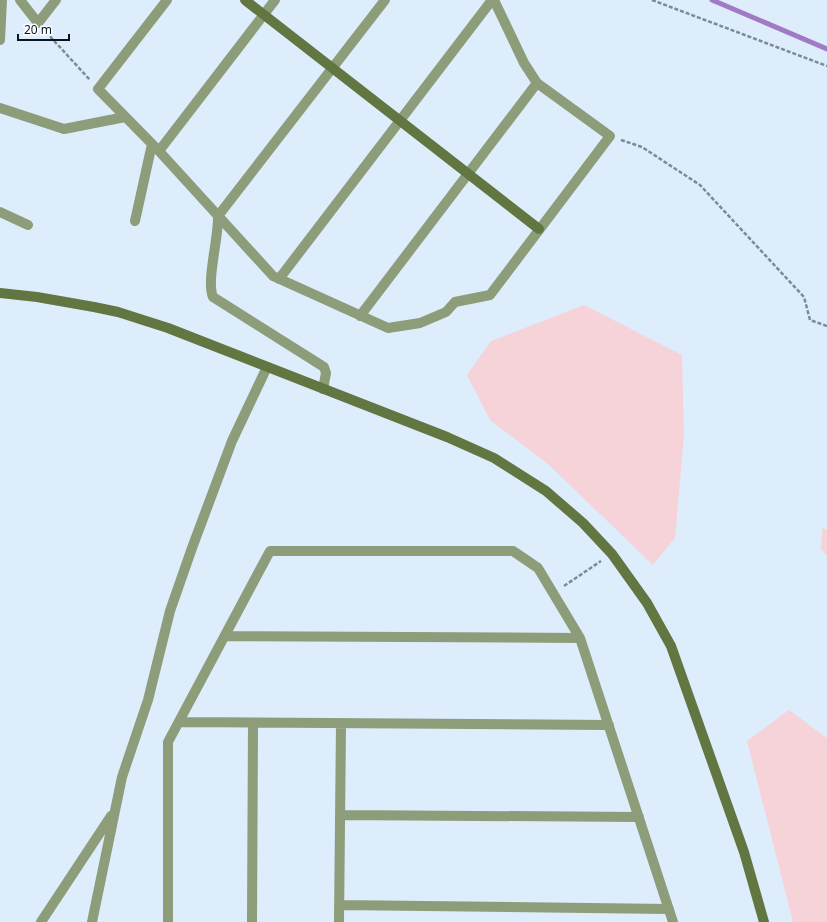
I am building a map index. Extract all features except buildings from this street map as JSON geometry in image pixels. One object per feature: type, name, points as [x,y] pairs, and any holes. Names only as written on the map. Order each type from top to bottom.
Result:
[{"type":"street","points":[[0,40],[2,0]]},
{"type":"street","points":[[20,0],[38,23],[56,0]]},
{"type":"street","points":[[167,0],[98,89],[155,147],[273,276],[279,280],[388,328],[420,323],[446,312],[454,302],[490,296],[610,136],[537,83],[524,63],[493,0],[279,280]]},
{"type":"street","points":[[245,0],[539,229]]},
{"type":"street","points":[[135,221],[155,147],[275,0]]},
{"type":"street","points":[[324,389],[326,373],[324,367],[213,297],[211,293],[211,280],[218,228],[218,216],[385,0]]},
{"type":"street","points":[[360,316],[537,83]]},
{"type":"street","points":[[0,108],[64,129],[125,117]]},
{"type":"street","points":[[0,212],[28,224]]},
{"type":"street","points":[[0,293],[37,297],[118,312],[168,328],[267,368],[447,437],[494,458],[546,491],[583,522],[612,554],[647,603],[662,628],[678,662],[744,852],[764,922]]},
{"type":"street","points":[[92,922],[122,777],[148,700],[170,611],[232,441],[267,368]]},
{"type":"street","points":[[168,922],[168,742],[226,636],[270,551],[513,551],[538,568],[580,638],[673,922]]},
{"type":"street","points":[[226,636],[580,638]]},
{"type":"street","points":[[179,722],[609,726]]},
{"type":"street","points":[[252,922],[253,723]]},
{"type":"street","points":[[339,922],[341,724]]},
{"type":"street","points":[[41,922],[115,811]]},
{"type":"street","points":[[340,815],[639,817]]},
{"type":"street","points":[[339,906],[669,909]]},
{"type":"path","points":[[652,0],[827,66]]},
{"type":"path","points":[[38,23],[98,89]]},
{"type":"path","points":[[610,136],[642,147],[700,185],[804,297],[810,320],[827,326]]},
{"type":"path","points":[[554,594],[612,554]]},
{"type":"shaded area","points":[[584,305],[682,355],[684,436],[675,538],[653,565],[548,464],[490,420],[467,375],[491,341]]},
{"type":"shaded area","points":[[822,528],[827,530],[827,556],[821,549]]},
{"type":"shaded area","points":[[789,710],[827,738],[827,922],[793,922],[747,741]]},
{"type":"waterway","points":[[712,0],[827,49]]}]
